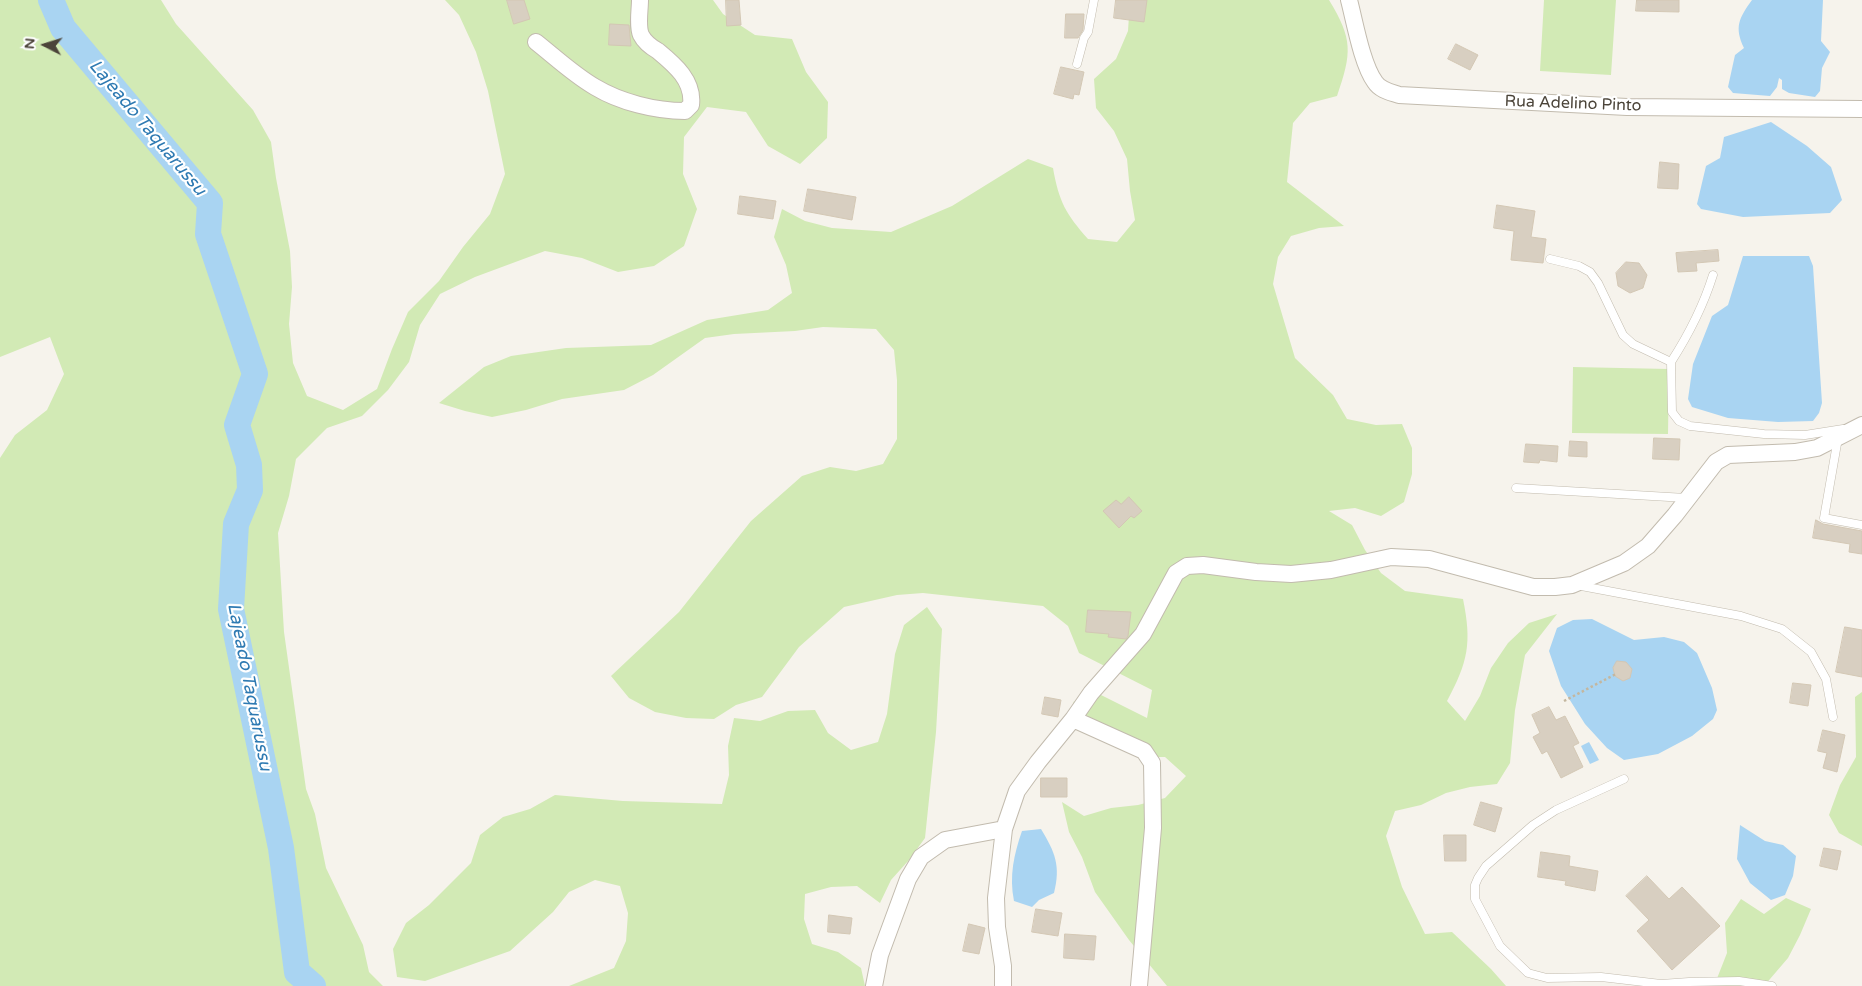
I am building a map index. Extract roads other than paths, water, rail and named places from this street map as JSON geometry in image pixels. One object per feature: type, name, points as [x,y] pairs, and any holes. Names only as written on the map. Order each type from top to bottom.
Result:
[{"type":"street","points":[[536,42],[595,88],[624,100],[666,111],[685,111],[691,105],[692,95],[689,83],[668,60],[645,42],[640,33],[640,0]]},
{"type":"street","name":"Rua Adelino Pinto","points":[[1349,0],[1366,64],[1375,83],[1384,90],[1399,95],[1627,107],[1862,109]]},
{"type":"street","points":[[1003,986],[1003,958],[997,927],[996,898],[1004,829],[1017,791],[1073,719],[1090,693],[1143,634],[1176,573],[1187,566],[1203,565],[1256,572],[1291,574],[1331,570],[1392,557],[1429,558],[1533,587],[1555,587],[1572,584],[1624,563],[1648,546],[1716,462],[1728,455],[1795,452],[1817,448],[1861,426]]},
{"type":"street","points":[[1073,719],[1144,752],[1152,763],[1153,828],[1139,986]]},
{"type":"street","points":[[874,986],[883,947],[908,879],[921,857],[945,840],[1004,829]]},
{"type":"lane","points":[[1077,64],[1084,38],[1088,32],[1094,0]]},
{"type":"lane","points":[[1550,259],[1579,266],[1590,272],[1598,283],[1623,335],[1633,344],[1671,362]]},
{"type":"lane","points":[[1713,276],[1697,318],[1671,362],[1672,412],[1679,421],[1690,426],[1764,434],[1805,436],[1861,426]]},
{"type":"lane","points":[[1838,438],[1824,518],[1862,525]]},
{"type":"lane","points":[[1516,488],[1686,498]]},
{"type":"lane","points":[[1572,584],[1741,616],[1782,630],[1811,652],[1826,679],[1833,717]]},
{"type":"lane","points":[[1624,779],[1556,810],[1532,826],[1486,866],[1475,886],[1475,899],[1500,946],[1528,973],[1547,978],[1601,977],[1661,984],[1739,981],[1772,986]]},
{"type":"water","points":[[1752,0],[1823,0],[1821,41],[1830,52],[1822,68],[1820,91],[1815,97],[1789,93],[1782,89],[1782,80],[1779,78],[1777,87],[1770,96],[1733,93],[1728,87],[1735,55],[1744,48],[1739,34],[1739,23]]},
{"type":"water","points":[[1771,122],[1807,146],[1831,167],[1842,200],[1830,213],[1743,217],[1701,209],[1697,204],[1706,166],[1720,158],[1724,137]]},
{"type":"water","points":[[1743,256],[1809,256],[1813,266],[1822,403],[1819,413],[1813,421],[1778,422],[1728,418],[1692,407],[1688,399],[1693,364],[1712,316],[1728,305]]},
{"type":"water","points":[[1592,619],[1634,640],[1664,637],[1684,642],[1697,653],[1712,688],[1717,710],[1713,719],[1692,736],[1658,754],[1624,760],[1607,748],[1585,724],[1561,686],[1549,651],[1557,628],[1573,620]]},
{"type":"water","points":[[1589,742],[1599,760],[1590,764],[1581,746]]},
{"type":"water","points":[[1740,825],[1765,841],[1783,845],[1796,856],[1793,876],[1785,895],[1771,900],[1750,883],[1737,859]]},
{"type":"water","points":[[1041,829],[1053,852],[1057,875],[1054,893],[1039,900],[1032,907],[1014,901],[1013,865],[1022,831]]},
{"type":"waterway","name":"Lajeado Taquarussu","points":[[51,0],[63,28],[210,203],[208,234],[255,374],[237,425],[249,465],[250,490],[236,524],[231,609],[281,848],[297,972],[313,986]]}]
